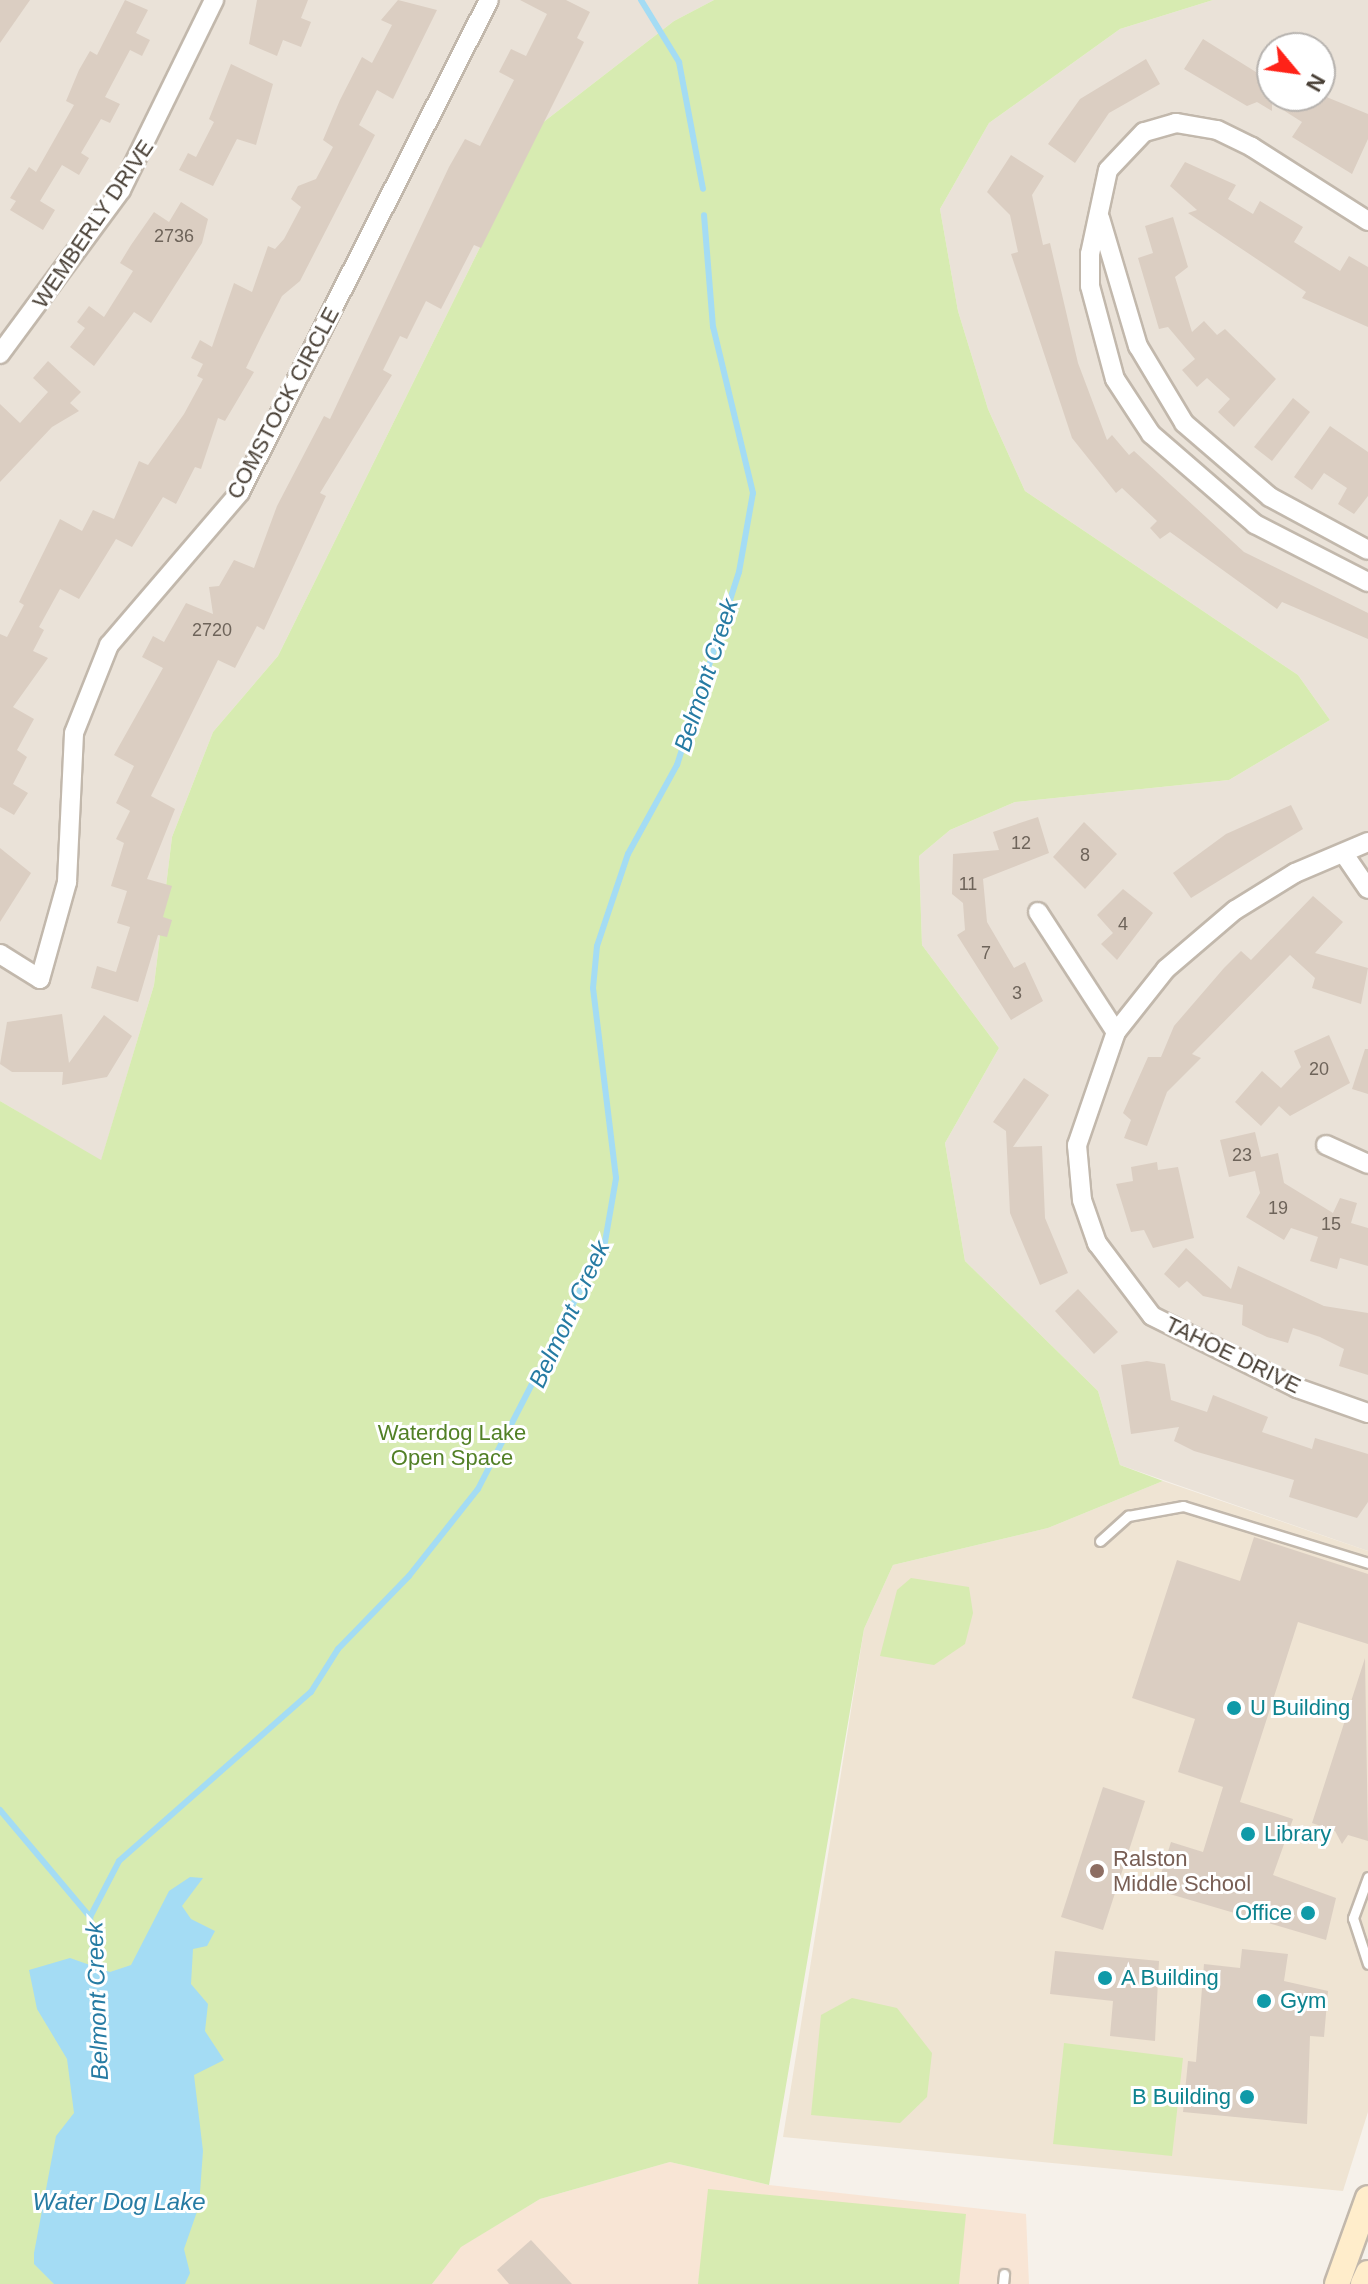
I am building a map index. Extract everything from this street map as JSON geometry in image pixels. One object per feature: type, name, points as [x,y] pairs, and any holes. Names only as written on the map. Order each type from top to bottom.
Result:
[{"type":"main road","points":[[1337,2284],[1368,2198]]},
{"type":"main road","points":[[1363,2284],[1368,2273]]},
{"type":"street","name":"WEMBERLY DRIVE","points":[[0,354],[121,190],[214,0]]},
{"type":"street","name":"COMSTOCK CIRCLE","points":[[0,954],[40,979],[67,882],[74,733],[109,645],[240,492],[489,0]]},
{"type":"street","points":[[1368,221],[1229,136],[1176,123],[1144,132],[1123,148],[1108,170],[1098,212],[1090,286],[1128,404],[1205,486],[1255,524],[1368,582]]},
{"type":"street","points":[[1098,212],[1138,346],[1184,423],[1270,497],[1368,550]]},
{"type":"street","name":"TAHOE DRIVE","points":[[1368,842],[1295,873],[1235,910],[1166,969],[1116,1032],[1077,1145],[1082,1200],[1120,1282],[1152,1316],[1297,1388],[1368,1413]]},
{"type":"street","points":[[1344,854],[1368,889]]},
{"type":"street","points":[[1038,912],[1116,1032]]},
{"type":"street","points":[[1326,1145],[1368,1164]]},
{"type":"lane","points":[[1100,1541],[1128,1516],[1183,1506],[1368,1563]]},
{"type":"lane","points":[[1368,1877],[1353,1918],[1368,1964]]},
{"type":"shaded area","points":[[0,0],[714,0],[674,21],[541,124],[278,656],[213,732],[172,837],[154,985],[101,1161],[0,1101]]},
{"type":"shaded area","points":[[1213,0],[1368,0],[1368,1551],[1120,1465],[1098,1391],[965,1261],[945,1143],[999,1048],[922,945],[919,856],[950,830],[1015,802],[1229,780],[1330,720],[1298,675],[1025,491],[988,409],[958,311],[940,209],[989,123],[1120,29]]},
{"type":"shaded area","name":"Ralston Middle School","points":[[1163,1481],[1368,1551],[1368,2112],[1343,2191],[783,2137],[864,1629],[893,1565],[1048,1528]]},
{"type":"shaded area","points":[[670,2162],[769,2185],[1026,2214],[1029,2284],[432,2284],[460,2247],[540,2199]]},
{"type":"green space","name":"Waterdog Lake Open Space","points":[[714,0],[1213,0],[1120,29],[989,123],[940,209],[958,311],[988,409],[1025,491],[1298,675],[1330,720],[1229,780],[1015,802],[950,830],[919,856],[922,945],[999,1048],[945,1143],[965,1261],[1098,1391],[1120,1465],[1163,1481],[1048,1528],[893,1565],[864,1629],[769,2185],[670,2162],[540,2199],[461,2247],[432,2284],[0,2284],[0,1101],[101,1160],[154,985],[172,837],[213,732],[278,656],[541,124],[674,21]]},
{"type":"green space","points":[[911,1578],[969,1587],[973,1613],[965,1644],[934,1665],[880,1656],[897,1590]]},
{"type":"green space","points":[[852,1998],[897,2008],[932,2053],[927,2097],[900,2123],[811,2115],[821,2015]]},
{"type":"green space","points":[[1064,2043],[1183,2058],[1172,2156],[1053,2144]]},
{"type":"green space","points":[[708,2189],[966,2214],[959,2284],[698,2284]]},
{"type":"water","name":"Water Dog Lake","points":[[190,1877],[203,1878],[182,1906],[191,1919],[215,1931],[207,1946],[193,1949],[191,1984],[208,2004],[205,2031],[224,2060],[194,2075],[203,2151],[199,2206],[184,2249],[190,2273],[185,2284],[54,2284],[34,2264],[34,2253],[56,2136],[74,2113],[67,2059],[37,2009],[29,1970],[70,1958],[110,1972],[131,1965],[169,1891]]},
{"type":"building","points":[[0,0],[30,0],[0,43]]},
{"type":"building","points":[[125,0],[148,10],[136,33],[150,40],[142,56],[130,50],[105,97],[120,104],[110,123],[101,119],[81,153],[89,158],[79,175],[62,165],[40,201],[55,210],[43,230],[10,210],[16,201],[10,198],[29,167],[36,172],[74,105],[66,101],[79,70],[90,51],[97,55]]},
{"type":"building","points":[[257,0],[308,0],[301,18],[311,22],[301,47],[283,40],[277,56],[249,44]]},
{"type":"building","points":[[398,0],[437,10],[393,99],[377,90],[359,125],[375,135],[300,281],[282,296],[261,337],[246,368],[254,372],[225,421],[218,418],[201,469],[195,467],[176,504],[163,497],[132,547],[116,539],[79,599],[60,589],[39,627],[44,630],[33,651],[48,658],[13,707],[34,719],[17,750],[27,757],[13,784],[28,793],[14,815],[0,807],[0,634],[7,637],[24,605],[19,602],[60,519],[82,531],[93,510],[114,519],[139,461],[148,465],[184,414],[203,379],[197,376],[203,364],[191,358],[200,340],[212,347],[234,283],[252,292],[268,246],[275,249],[284,239],[301,207],[291,199],[298,186],[316,179],[333,147],[323,140],[340,100],[362,57],[372,63],[392,25],[381,20]]},
{"type":"building","points":[[520,0],[566,0],[590,12],[577,38],[584,42],[481,248],[474,245],[441,309],[426,301],[407,339],[400,336],[383,370],[392,375],[320,493],[326,496],[264,630],[257,626],[235,668],[218,660],[151,796],[175,809],[147,879],[172,886],[163,917],[172,920],[167,937],[158,935],[138,1002],[91,988],[97,966],[116,972],[130,927],[117,923],[127,891],[111,886],[124,843],[116,839],[130,811],[116,803],[134,766],[114,755],[163,668],[142,657],[153,636],[164,642],[186,603],[213,614],[209,587],[219,586],[234,560],[254,568],[277,506],[324,416],[330,419],[449,167],[465,139],[480,146],[514,80],[499,72],[511,49],[526,56],[547,14]]},
{"type":"building","points":[[1203,39],[1256,72],[1256,102],[1247,106],[1184,69]]},
{"type":"building","points":[[1146,59],[1160,84],[1109,113],[1075,163],[1048,144],[1080,99]]},
{"type":"building","points":[[231,64],[273,84],[256,145],[237,139],[213,186],[179,170],[188,153],[196,157],[214,122],[209,119]]},
{"type":"building","points":[[1336,101],[1368,114],[1368,139],[1352,174],[1292,137],[1302,122],[1286,112],[1336,112]]},
{"type":"building","points":[[1011,155],[1044,176],[1032,195],[1043,245],[1050,243],[1078,363],[1107,440],[1112,435],[1129,455],[1134,451],[1244,552],[1368,613],[1368,639],[1282,602],[1277,609],[1170,532],[1160,539],[1150,528],[1157,521],[1122,488],[1116,493],[1072,438],[1011,254],[1018,252],[1010,215],[987,192]]},
{"type":"building","points":[[1185,162],[1236,185],[1228,199],[1253,214],[1260,201],[1303,227],[1294,242],[1340,271],[1349,256],[1368,267],[1368,327],[1302,298],[1306,292],[1188,213],[1197,210],[1170,186]]},
{"type":"building","points":[[181,202],[208,219],[202,243],[151,323],[134,312],[94,366],[70,347],[85,328],[77,322],[89,306],[104,317],[133,271],[120,263],[131,245],[154,212],[169,222]]},
{"type":"building","points":[[1173,217],[1188,267],[1175,277],[1192,332],[1204,321],[1217,335],[1225,329],[1276,379],[1234,427],[1218,412],[1230,399],[1207,378],[1197,387],[1182,370],[1195,359],[1168,327],[1159,329],[1138,258],[1153,253],[1145,226]]},
{"type":"building","points":[[48,361],[81,392],[70,403],[79,411],[52,427],[0,482],[0,404],[20,423],[48,392],[33,378]]},
{"type":"building","points":[[1293,398],[1310,412],[1272,461],[1254,447]]},
{"type":"building","points":[[1330,426],[1368,452],[1368,496],[1354,514],[1338,504],[1347,488],[1324,473],[1312,490],[1294,477]]},
{"type":"building","points":[[1291,805],[1303,829],[1191,898],[1173,873],[1226,834]]},
{"type":"building","points":[[1038,817],[1049,853],[983,879],[987,922],[1014,968],[1025,962],[1043,1001],[1011,1020],[957,935],[965,930],[963,903],[952,894],[953,854],[999,850],[993,832]]},
{"type":"building","points":[[1084,822],[1117,854],[1085,889],[1053,857]]},
{"type":"building","points":[[0,848],[31,873],[0,922]]},
{"type":"building","points":[[1123,889],[1153,913],[1117,960],[1101,944],[1113,933],[1097,915]]},
{"type":"building","points":[[1313,896],[1343,922],[1315,953],[1368,968],[1361,1004],[1312,988],[1315,978],[1290,955],[1192,1054],[1201,1058],[1167,1092],[1147,1146],[1124,1138],[1131,1120],[1123,1113],[1148,1057],[1161,1057],[1174,1026],[1241,951],[1251,960]]},
{"type":"building","points":[[62,1014],[69,1063],[104,1015],[132,1036],[107,1077],[62,1085],[63,1072],[12,1072],[0,1064],[7,1022]]},
{"type":"building","points":[[1329,1035],[1350,1083],[1290,1116],[1279,1106],[1261,1126],[1235,1102],[1262,1071],[1281,1088],[1301,1067],[1294,1051]]},
{"type":"building","points":[[1365,1049],[1368,1049],[1368,1094],[1352,1089]]},
{"type":"building","points":[[1024,1078],[1049,1095],[1013,1147],[1042,1146],[1045,1218],[1068,1273],[1040,1285],[1010,1213],[1006,1131],[993,1122]]},
{"type":"building","points":[[1255,1132],[1261,1157],[1278,1153],[1284,1183],[1333,1213],[1340,1198],[1357,1203],[1351,1223],[1368,1228],[1368,1266],[1340,1258],[1337,1269],[1310,1261],[1318,1237],[1291,1228],[1284,1240],[1246,1217],[1260,1193],[1255,1171],[1229,1177],[1220,1140]]},
{"type":"building","points":[[1157,1162],[1158,1170],[1178,1167],[1194,1238],[1153,1248],[1144,1230],[1131,1232],[1116,1184],[1133,1181],[1131,1167]]},
{"type":"building","points":[[1186,1248],[1231,1289],[1238,1266],[1324,1306],[1368,1313],[1368,1375],[1339,1366],[1344,1349],[1320,1337],[1293,1328],[1288,1343],[1267,1337],[1242,1325],[1243,1305],[1203,1296],[1187,1281],[1179,1288],[1164,1274]]},
{"type":"building","points":[[1078,1289],[1118,1332],[1094,1354],[1055,1311]]},
{"type":"building","points":[[1147,1361],[1165,1364],[1171,1400],[1207,1412],[1213,1395],[1268,1417],[1262,1432],[1312,1449],[1315,1438],[1368,1454],[1368,1502],[1357,1518],[1289,1497],[1294,1480],[1194,1451],[1174,1441],[1179,1427],[1131,1434],[1121,1365]]},
{"type":"building","points":[[1254,1537],[1368,1574],[1368,1644],[1298,1622],[1240,1802],[1293,1819],[1273,1875],[1336,1898],[1326,1940],[1156,1890],[1171,1842],[1203,1852],[1223,1787],[1178,1772],[1195,1719],[1132,1698],[1177,1560],[1240,1581]]},
{"type":"building","name":"U Building","points":[[1365,1658],[1368,1841],[1348,1835],[1342,1844],[1335,1831],[1312,1823]]},
{"type":"building","points":[[1103,1787],[1145,1801],[1103,1930],[1061,1917]]},
{"type":"building","points":[[1242,1949],[1288,1954],[1284,1981],[1328,1991],[1324,2037],[1310,2036],[1307,2124],[1183,2112],[1188,2061],[1196,2062],[1204,1964],[1240,1968]]},
{"type":"building","name":"A Building","points":[[1055,1951],[1159,1961],[1155,2041],[1110,2036],[1113,2001],[1050,1994]]},
{"type":"building","points":[[531,2240],[572,2284],[509,2284],[497,2270]]},
{"type":"waterway","name":"Belmont Creek","points":[[641,0],[679,62],[703,189]]},
{"type":"waterway","name":"Belmont Creek","points":[[95,1973],[90,1917],[119,1861],[311,1692],[338,1649],[409,1576],[478,1489],[605,1242],[616,1178],[593,988],[597,946],[628,854],[677,765],[739,572],[753,493],[713,327],[704,215]]},
{"type":"waterway","points":[[0,1810],[90,1917]]},
{"type":"place","name":"U Building","points":[[1234,1708]]},
{"type":"place","name":"Library","points":[[1248,1834]]},
{"type":"place","name":"Ralston Middle School","points":[[1097,1871]]},
{"type":"place","name":"Office","points":[[1308,1913]]},
{"type":"place","name":"A Building","points":[[1105,1978]]},
{"type":"place","name":"Gym","points":[[1264,2001]]},
{"type":"place","name":"B Building","points":[[1247,2097]]}]
